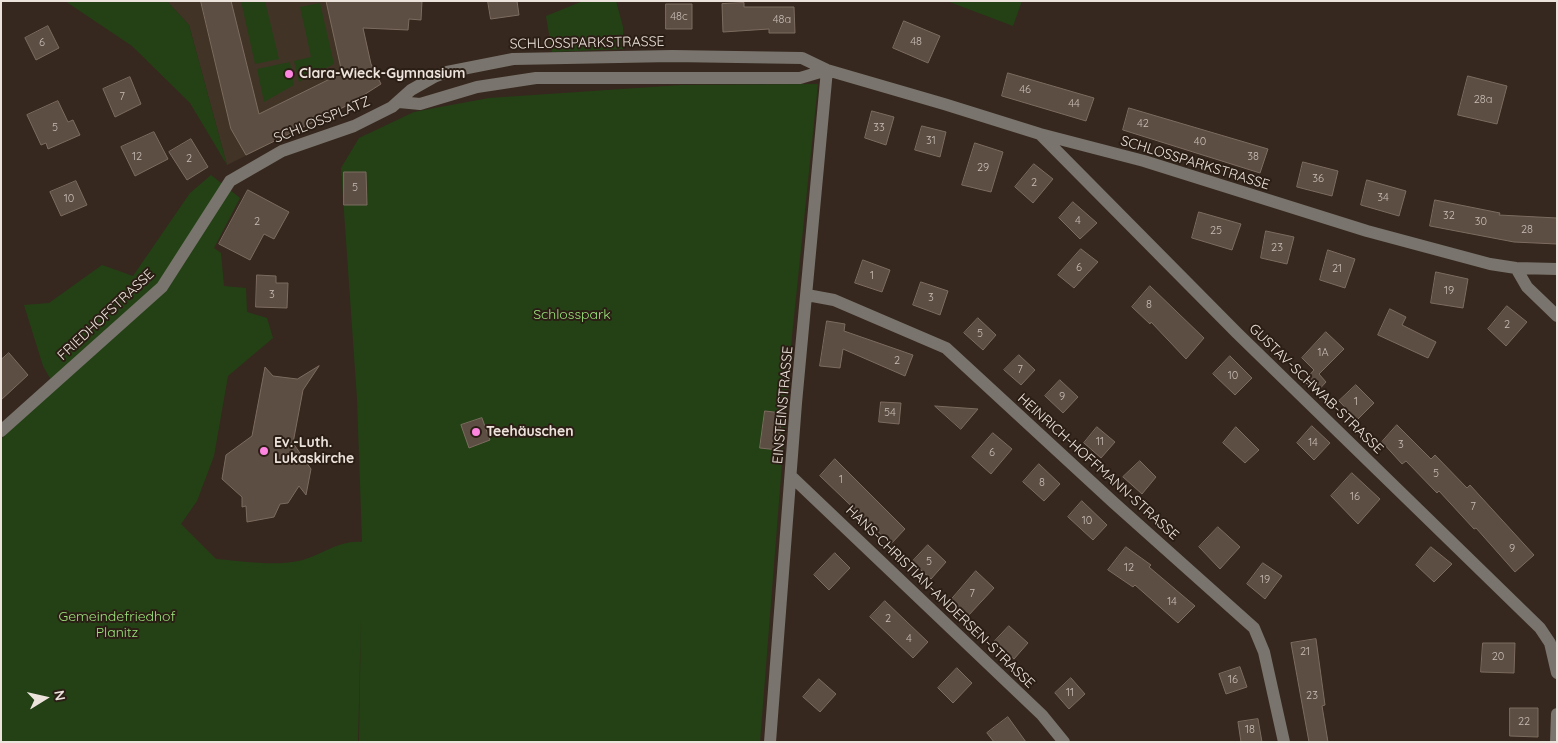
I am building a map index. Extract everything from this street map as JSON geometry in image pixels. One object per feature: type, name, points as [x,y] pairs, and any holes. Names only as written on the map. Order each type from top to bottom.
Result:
[{"type":"street","name":"SCHLOSSPARKSTRASSE","points":[[399,102],[411,90],[448,72],[513,58],[662,56],[802,58],[827,70],[1040,134],[1144,161],[1367,231],[1490,264],[1516,268],[1557,269]]},
{"type":"street","points":[[399,102],[420,104],[477,87],[536,78],[800,78],[827,70]]},
{"type":"street","name":"EINSTEINSTRASSE","points":[[770,742],[792,477],[796,404],[827,70]]},
{"type":"street","name":"SCHLOSSPLATZ","points":[[230,181],[282,151],[354,126],[399,102]]},
{"type":"street","name":"GUSTAV-SCHWAB-STRASSE","points":[[1040,134],[1237,333],[1540,628],[1550,643],[1557,673]]},
{"type":"street","name":"FRIEDHOFSTRASSE","points":[[1,432],[162,288],[230,181]]},
{"type":"street","points":[[1516,268],[1527,287],[1557,316]]},
{"type":"street","name":"HEINRICH-HOFFMANN-STRASSE","points":[[807,295],[834,300],[946,348],[1105,495],[1254,628],[1264,652],[1284,742]]},
{"type":"street","name":"HANS-CHRISTIAN-ANDERSEN-STRASSE","points":[[792,477],[1042,715],[1064,742]]},
{"type":"street","points":[[1556,742],[1557,714]]},
{"type":"shaded area","name":"Clara-Wieck-Gymnasium","points":[[167,1],[364,1],[358,4],[371,64],[381,84],[348,105],[227,165],[189,25]]},
{"type":"green space","points":[[65,1],[167,1],[189,25],[227,165],[190,103],[132,46]]},
{"type":"green space","points":[[241,1],[265,1],[279,59],[255,64]]},
{"type":"green space","points":[[583,1],[616,1],[623,27],[623,49],[552,52],[546,16]]},
{"type":"green space","points":[[947,1],[1022,1],[1013,26]]},
{"type":"green space","points":[[320,3],[334,64],[299,82],[294,61],[311,57],[300,7]]},
{"type":"green space","points":[[290,62],[294,85],[264,102],[257,69]]},
{"type":"green space","name":"Schlosspark","points":[[818,84],[792,336],[760,742],[359,742],[361,618],[358,742],[1,742],[1,439],[55,387],[43,366],[24,305],[49,303],[102,265],[133,276],[190,193],[211,175],[240,198],[214,248],[221,253],[224,286],[246,288],[247,312],[267,318],[273,338],[228,376],[214,456],[197,501],[181,524],[216,559],[271,563],[303,560],[339,545],[362,542],[357,399],[341,168],[359,138],[414,112],[489,98],[681,85]]},
{"type":"building","points":[[201,1],[231,1],[259,114],[342,73],[326,1],[422,1],[421,20],[409,19],[408,30],[363,28],[371,64],[381,84],[348,105],[246,155],[231,129]]},
{"type":"building","points":[[488,1],[517,1],[519,15],[491,19]]},
{"type":"building","points":[[744,3],[744,7],[794,7],[795,33],[769,33],[769,29],[723,32],[722,4]]},
{"type":"building","points":[[666,4],[692,4],[692,29],[666,29]]},
{"type":"building","points":[[904,21],[940,36],[928,63],[893,48]]},
{"type":"building","points":[[48,26],[59,48],[36,60],[25,38]]},
{"type":"building","points":[[1008,73],[1094,98],[1086,121],[1002,96]]},
{"type":"building","points":[[1468,76],[1507,86],[1497,124],[1458,115]]},
{"type":"building","points":[[130,77],[141,104],[115,117],[103,89]]},
{"type":"building","points":[[58,101],[68,122],[73,120],[80,135],[48,149],[46,143],[41,145],[27,115]]},
{"type":"building","points":[[1129,108],[1268,149],[1260,173],[1123,130]]},
{"type":"building","points":[[872,111],[894,117],[886,145],[865,138]]},
{"type":"building","points":[[922,126],[946,132],[940,157],[915,150]]},
{"type":"building","points":[[154,132],[168,159],[135,176],[121,147]]},
{"type":"building","points":[[191,139],[208,167],[187,180],[169,152]]},
{"type":"building","points":[[975,143],[1003,152],[991,192],[962,185]]},
{"type":"building","points":[[1303,162],[1338,171],[1332,196],[1297,187]]},
{"type":"building","points":[[1034,164],[1053,179],[1033,203],[1015,187]]},
{"type":"building","points":[[344,172],[366,172],[367,205],[344,205]]},
{"type":"building","points":[[1367,180],[1406,191],[1399,216],[1361,205]]},
{"type":"building","points":[[76,181],[87,205],[61,216],[50,192]]},
{"type":"building","points":[[248,190],[289,212],[274,239],[264,234],[250,260],[219,244]]},
{"type":"building","points":[[1435,200],[1500,213],[1499,215],[1557,218],[1557,244],[1514,242],[1430,226]]},
{"type":"building","points":[[1073,202],[1097,223],[1080,239],[1059,218]]},
{"type":"building","points":[[1199,212],[1241,224],[1232,250],[1192,238]]},
{"type":"building","points":[[1266,231],[1294,237],[1287,264],[1261,258]]},
{"type":"building","points":[[1081,249],[1098,262],[1074,288],[1058,275]]},
{"type":"building","points":[[1328,250],[1355,259],[1345,288],[1320,280]]},
{"type":"building","points":[[863,260],[890,270],[882,292],[855,283]]},
{"type":"building","points":[[1436,272],[1468,279],[1463,308],[1431,303]]},
{"type":"building","points":[[257,275],[276,276],[276,283],[288,283],[287,308],[256,307]]},
{"type":"building","points":[[921,282],[948,291],[940,315],[913,305]]},
{"type":"building","points":[[1150,286],[1204,338],[1186,359],[1151,322],[1150,324],[1132,307]]},
{"type":"building","points":[[1507,306],[1527,322],[1506,346],[1488,329]]},
{"type":"building","points":[[1390,309],[1406,317],[1402,325],[1436,342],[1428,358],[1378,335]]},
{"type":"building","points":[[978,318],[996,335],[983,350],[964,333]]},
{"type":"building","points":[[827,321],[845,324],[844,331],[913,355],[905,376],[843,349],[840,368],[820,366]]},
{"type":"building","points":[[1326,332],[1344,349],[1319,374],[1326,382],[1316,393],[1304,381],[1314,370],[1302,358]]},
{"type":"building","points":[[9,353],[28,375],[1,400],[1,360]]},
{"type":"building","points":[[1019,355],[1035,370],[1021,385],[1004,370]]},
{"type":"building","points":[[1230,356],[1252,378],[1235,395],[1213,374]]},
{"type":"building","name":"Ev.-Luth. Lukaskirche","points":[[319,366],[303,390],[293,443],[311,469],[306,495],[299,486],[288,503],[280,504],[274,517],[247,522],[246,506],[242,507],[242,497],[222,479],[226,455],[252,436],[265,367],[273,376],[297,379]]},
{"type":"building","points":[[1060,380],[1078,397],[1063,413],[1045,396]]},
{"type":"building","points":[[1356,385],[1374,403],[1357,420],[1339,401]]},
{"type":"building","points":[[881,402],[901,403],[899,424],[879,422]]},
{"type":"building","points":[[935,406],[978,409],[961,429]]},
{"type":"building","points":[[765,411],[782,413],[778,450],[760,448]]},
{"type":"building","name":"Teehäuschen","points":[[482,418],[490,440],[469,448],[461,425]]},
{"type":"building","points":[[1397,425],[1431,459],[1435,455],[1467,488],[1470,485],[1534,555],[1515,572],[1476,528],[1474,529],[1439,491],[1437,493],[1406,461],[1402,464],[1382,442]]},
{"type":"building","points":[[1312,426],[1330,443],[1314,460],[1297,443]]},
{"type":"building","points":[[1097,427],[1115,442],[1101,458],[1084,443]]},
{"type":"building","points":[[1236,427],[1259,450],[1245,463],[1223,443]]},
{"type":"building","points":[[993,433],[1012,449],[991,474],[972,457]]},
{"type":"building","points":[[835,459],[905,529],[891,544],[820,476]]},
{"type":"building","points":[[1140,461],[1156,477],[1142,494],[1123,477]]},
{"type":"building","points":[[1039,464],[1060,484],[1044,501],[1023,482]]},
{"type":"building","points":[[1352,473],[1380,499],[1358,524],[1331,496]]},
{"type":"building","points":[[1082,501],[1107,525],[1093,540],[1068,517]]},
{"type":"building","points":[[1218,527],[1240,547],[1220,569],[1199,547]]},
{"type":"building","points":[[928,545],[946,562],[931,579],[912,562]]},
{"type":"building","points":[[1126,547],[1151,565],[1149,567],[1195,606],[1178,623],[1135,585],[1133,587],[1108,570]]},
{"type":"building","points":[[1431,547],[1452,564],[1434,582],[1416,565]]},
{"type":"building","points":[[835,553],[850,568],[829,590],[814,575]]},
{"type":"building","points":[[1263,563],[1282,576],[1265,599],[1247,584]]},
{"type":"building","points":[[976,571],[994,588],[968,616],[951,600]]},
{"type":"building","points":[[885,601],[928,642],[913,658],[870,617]]},
{"type":"building","points":[[1009,626],[1028,643],[1014,659],[994,642]]},
{"type":"building","points":[[1316,639],[1325,705],[1322,706],[1328,742],[1309,742],[1291,643]]},
{"type":"building","points":[[1483,643],[1515,643],[1514,673],[1481,672]]},
{"type":"building","points":[[1240,667],[1247,687],[1226,694],[1219,674]]},
{"type":"building","points":[[957,668],[972,683],[953,703],[938,688]]},
{"type":"building","points":[[1071,678],[1085,694],[1069,709],[1055,693]]},
{"type":"building","points":[[819,679],[836,694],[820,712],[803,697]]},
{"type":"building","points":[[1510,708],[1538,708],[1538,737],[1510,736]]},
{"type":"building","points":[[1008,717],[1026,742],[994,742],[987,733]]},
{"type":"building","points":[[1258,719],[1262,742],[1241,742],[1238,722]]},
{"type":"place","name":"Clara-Wieck-Gymnasium","points":[[289,74]]},
{"type":"place","name":"Teehäuschen","points":[[476,432]]},
{"type":"place","name":"Ev.-Luth. Lukaskirche","points":[[264,451]]},
{"type":"park label","name":"Gemeindefriedhof Planitz","points":[[117,626]]}]
